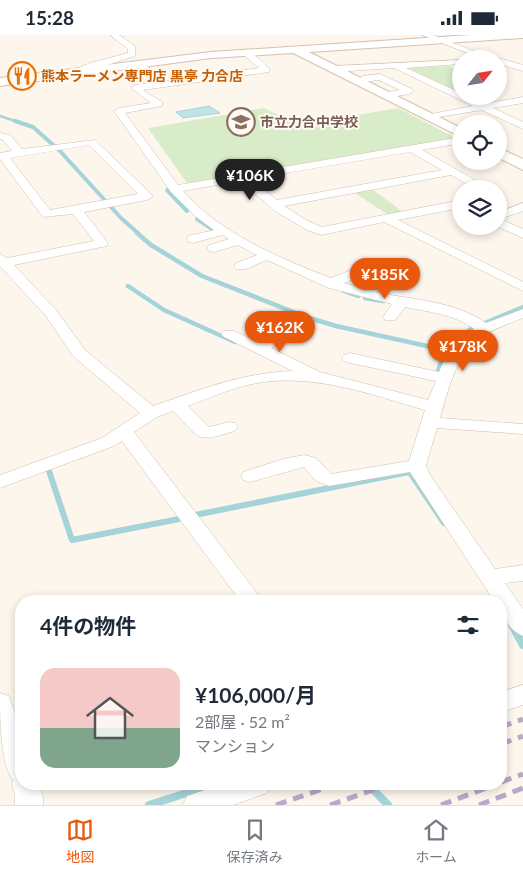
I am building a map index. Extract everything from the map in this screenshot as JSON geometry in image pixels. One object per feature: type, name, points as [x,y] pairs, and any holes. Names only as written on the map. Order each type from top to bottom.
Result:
[{"type":"street","points":[[77,72],[92,65],[132,53],[132,49],[114,35]]},
{"type":"street","points":[[426,35],[465,50]]},
{"type":"street","points":[[0,82],[138,63],[247,53],[522,35]]},
{"type":"street","points":[[296,50],[452,128]]},
{"type":"street","points":[[247,53],[266,70],[135,89],[159,104],[119,111],[134,129],[154,162],[185,201],[224,231],[240,240],[337,285],[363,294],[453,312],[479,325]]},
{"type":"street","points":[[138,63],[163,84]]},
{"type":"street","points":[[334,69],[452,63]]},
{"type":"street","points":[[508,64],[523,68]]},
{"type":"street","points":[[396,66],[523,126]]},
{"type":"street","points":[[356,80],[380,77],[409,91],[386,95]]},
{"type":"street","points":[[429,117],[523,100]]},
{"type":"street","points":[[0,136],[6,137],[19,153]]},
{"type":"street","points":[[91,142],[147,196],[47,214],[2,156],[91,142]]},
{"type":"street","points":[[176,189],[452,142]]},
{"type":"street","points":[[413,149],[468,180]]},
{"type":"street","points":[[507,156],[523,165]]},
{"type":"street","points":[[275,204],[452,171]]},
{"type":"street","points":[[242,177],[275,204],[321,231],[452,207]]},
{"type":"street","points":[[507,213],[523,207]]},
{"type":"street","points":[[2,261],[102,243],[76,210]]},
{"type":"street","points":[[387,219],[523,287]]},
{"type":"street","points":[[507,227],[523,234]]},
{"type":"street","points":[[193,239],[224,231]]},
{"type":"street","points":[[214,248],[240,240]]},
{"type":"street","points":[[241,266],[269,255]]},
{"type":"street","points":[[2,261],[51,313],[84,358],[151,413]]},
{"type":"street","points":[[329,298],[337,285],[382,263]]},
{"type":"street","points":[[354,306],[363,294],[397,279]]},
{"type":"street","points":[[390,317],[401,302]]},
{"type":"street","points":[[454,326],[479,325],[523,313]]},
{"type":"street","points":[[479,325],[460,346],[450,362],[417,465],[421,477],[501,595]]},
{"type":"street","points":[[259,348],[287,332]]},
{"type":"street","points":[[229,334],[318,376]]},
{"type":"street","points":[[350,358],[444,378]]},
{"type":"street","points":[[0,482],[98,446],[125,432],[151,413],[230,385],[263,377],[318,376],[353,383],[432,415],[523,429]]},
{"type":"street","points":[[178,405],[206,434],[229,427]]},
{"type":"street","points":[[125,432],[247,595]]},
{"type":"street","points":[[250,476],[302,461],[312,464],[321,477],[329,480],[417,465]]},
{"type":"street","points":[[490,578],[523,573]]},
{"type":"street","points":[[507,603],[523,627]]},
{"type":"street","points":[[507,700],[523,695]]},
{"type":"street","points":[[0,703],[15,752]]},
{"type":"street","points":[[27,790],[29,805]]},
{"type":"street","points":[[197,805],[241,790]]},
{"type":"green space","points":[[448,66],[452,68],[452,89],[408,68]]},
{"type":"green space","points":[[264,108],[299,125],[398,108],[452,136],[452,139],[187,183],[148,128]]},
{"type":"green space","points":[[372,189],[403,212],[388,215],[355,193]]},
{"type":"water","points":[[209,106],[220,113],[183,118],[176,112]]},
{"type":"waterway","points":[[0,116],[33,127],[60,151],[121,218],[139,234]]},
{"type":"waterway","points":[[167,190],[187,211]]},
{"type":"waterway","points":[[197,219],[215,231]]},
{"type":"waterway","points":[[137,233],[151,245],[202,276],[306,317],[336,326],[445,350]]},
{"type":"waterway","points":[[128,286],[164,310],[235,342]]},
{"type":"waterway","points":[[344,291],[358,296]]},
{"type":"waterway","points":[[365,298],[383,301]]},
{"type":"waterway","points":[[445,350],[471,329],[523,307]]},
{"type":"waterway","points":[[438,371],[445,350]]},
{"type":"waterway","points":[[49,471],[72,540],[179,519]]},
{"type":"waterway","points":[[409,471],[444,523]]},
{"type":"waterway","points":[[195,515],[409,472]]},
{"type":"waterway","points":[[512,625],[523,645]]},
{"type":"waterway","points":[[149,805],[196,790]]},
{"type":"waterway","points":[[374,790],[388,805]]},
{"type":"railway","points":[[507,725],[523,719]]},
{"type":"railway","points":[[507,742],[523,736]]},
{"type":"railway","points":[[507,780],[523,774]]},
{"type":"railway","points":[[479,805],[523,788]]},
{"type":"railway","points":[[276,805],[320,790]]},
{"type":"railway","points":[[330,805],[373,790]]},
{"type":"railway","points":[[441,805],[481,790]]},
{"type":"place","name":"熊本ラーメン専門店 黒亭 力合店","points":[[22,76]]},
{"type":"place","name":"市立力合中学校","points":[[241,122]]}]
